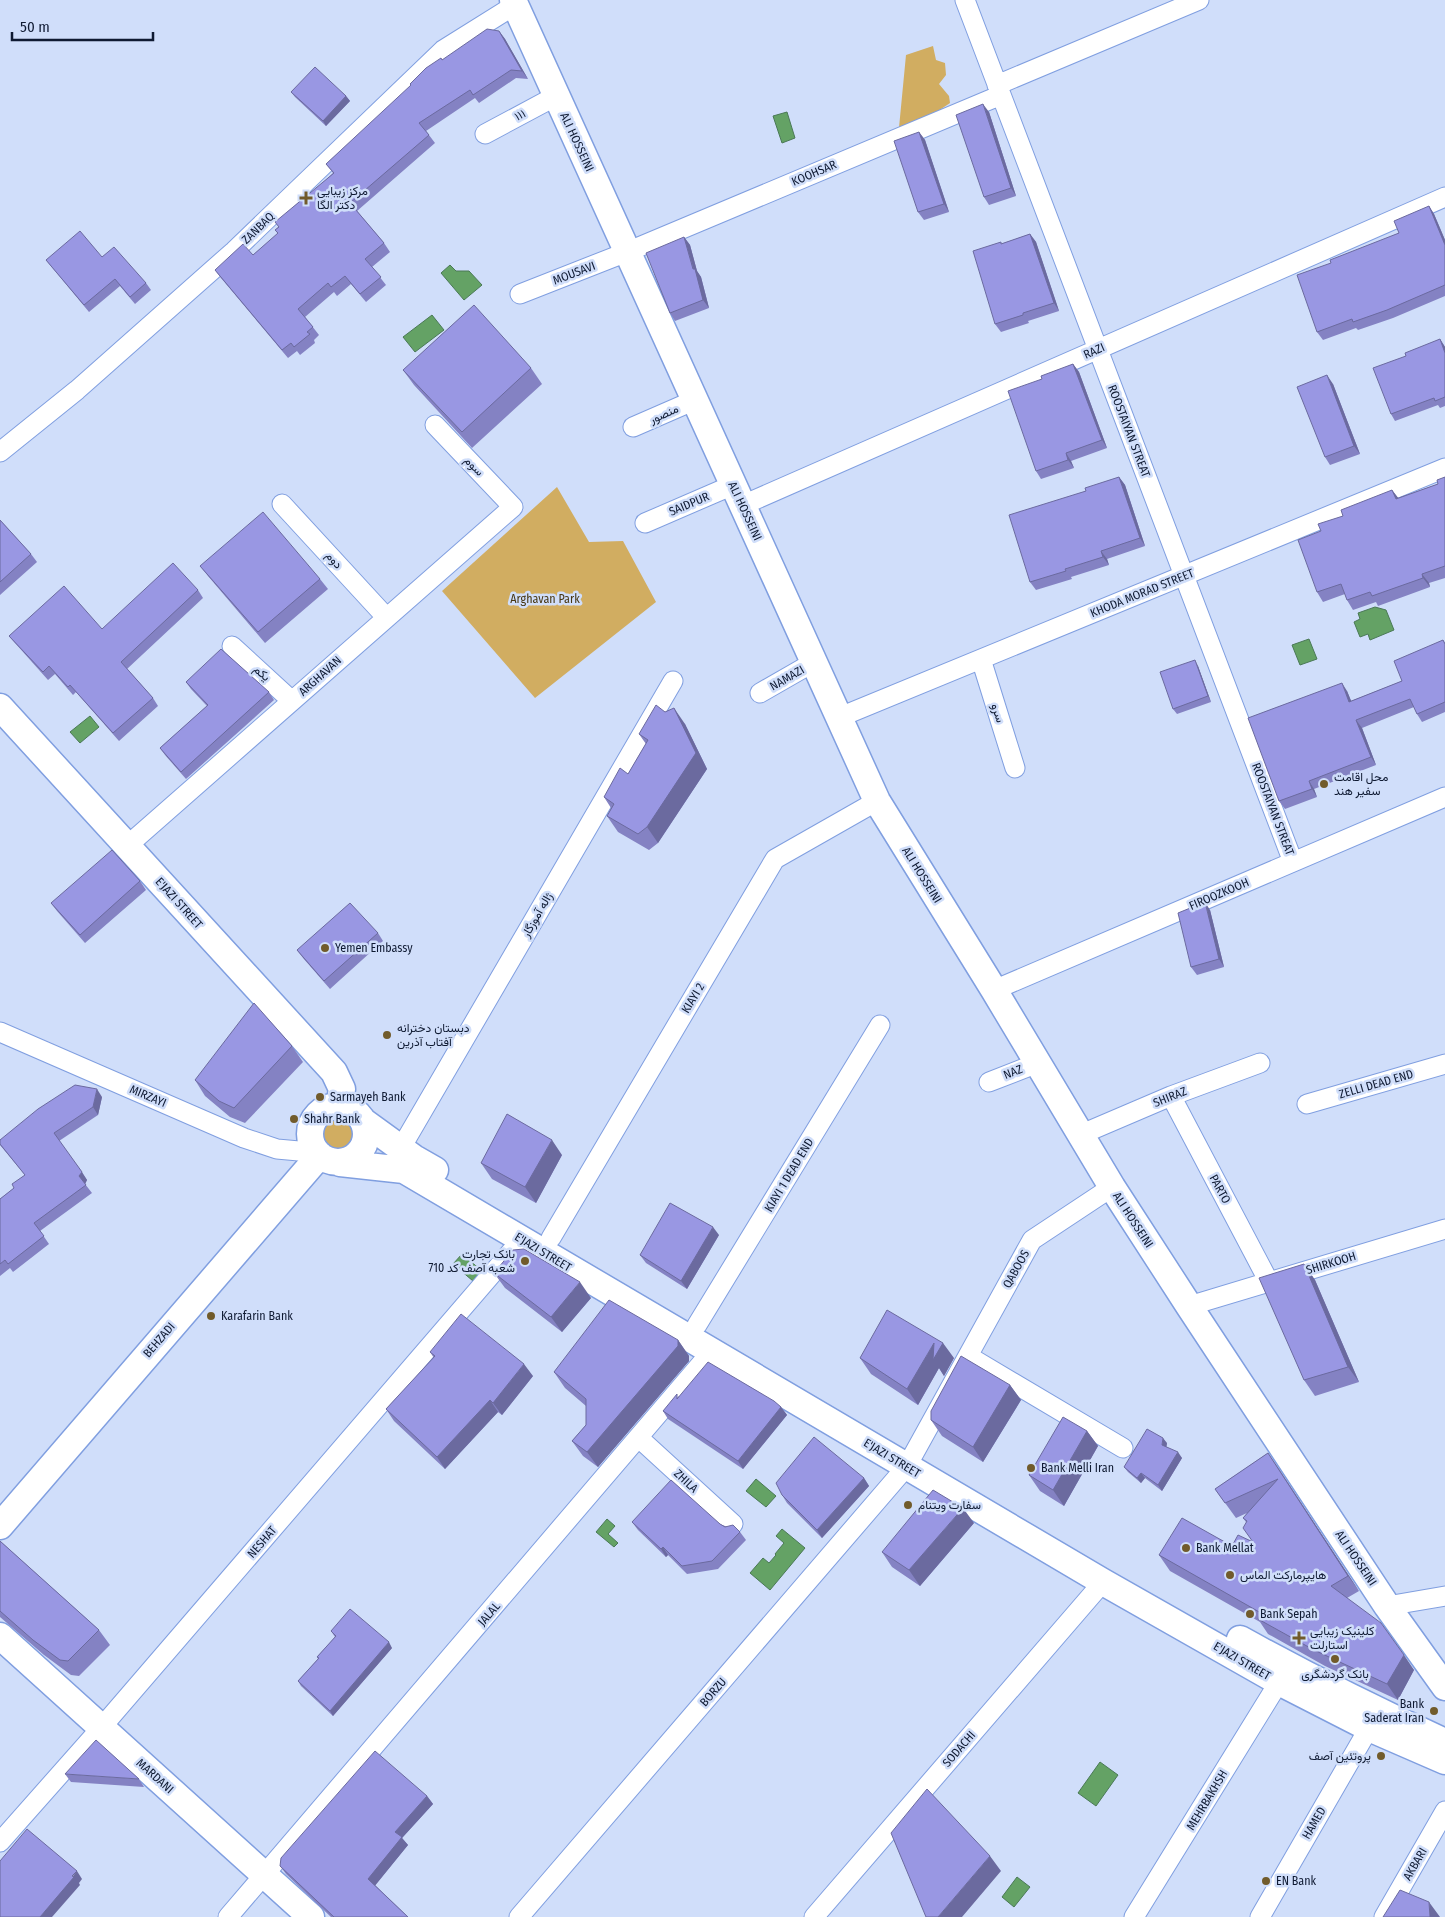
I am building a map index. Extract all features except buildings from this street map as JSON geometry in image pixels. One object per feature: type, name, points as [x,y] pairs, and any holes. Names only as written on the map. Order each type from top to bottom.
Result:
[{"type":"street","name":"ROOSTAIYAN STREAT","points":[[965,0],[1293,862]]},
{"type":"street","name":"KOOHSAR","points":[[627,252],[999,90],[1199,0]]},
{"type":"street","name":"ALI HOSSEINI","points":[[514,3],[877,802],[994,990],[1112,1186],[1188,1306],[1387,1606],[1445,1687]]},
{"type":"street","name":"ZANBAQ","points":[[0,452],[78,390],[234,251],[443,50],[514,3]]},
{"type":"street","name":"۱۱۱","points":[[485,134],[556,96]]},
{"type":"street","name":"RAZI","points":[[738,495],[1098,350],[1445,197]]},
{"type":"street","name":"MOUSAVI","points":[[520,294],[627,252]]},
{"type":"street","name":"منصور","points":[[632,427],[695,400]]},
{"type":"street","name":"سوم","points":[[436,425],[513,507]]},
{"type":"street","name":"KHODA MORAD STREET","points":[[840,717],[1445,468]]},
{"type":"street","name":"SAIDPUR","points":[[645,523],[738,495]]},
{"type":"street","name":"دوم","points":[[282,504],[386,617]]},
{"type":"street","name":"ARGHAVAN","points":[[127,846],[513,507]]},
{"type":"street","name":"یکم","points":[[232,646],[292,701]]},
{"type":"street","name":"سرو","points":[[981,659],[1015,768]]},
{"type":"street","name":"NAMAZI","points":[[760,693],[814,662]]},
{"type":"street","name":"ژاله آموزگار","points":[[401,1148],[673,681]]},
{"type":"street","name":"E'JAZI STREET","points":[[0,707],[334,1072],[342,1089],[340,1106],[349,1108],[357,1113],[363,1121],[414,1158],[698,1325],[1103,1582],[1279,1682],[1369,1728],[1445,1761]]},
{"type":"street","name":"FIROOZKOOH","points":[[994,990],[1445,797]]},
{"type":"street","name":"KIAYI 2","points":[[551,1238],[775,859],[877,802]]},
{"type":"street","name":"KIAYI 1 DEAD END","points":[[698,1325],[880,1026]]},
{"type":"street","name":"MIRZAYI","points":[[0,1032],[244,1138],[277,1149],[318,1153]]},
{"type":"street","name":"NAZ","points":[[989,1082],[1038,1062]]},
{"type":"street","name":"SHIRAZ","points":[[1082,1134],[1171,1096],[1260,1062]]},
{"type":"street","name":"ZELLI DEAD END","points":[[1307,1104],[1445,1064]]},
{"type":"street","name":"PARTO","points":[[1171,1096],[1269,1282]]},
{"type":"street","points":[[340,1106],[330,1107],[322,1111],[312,1125],[310,1134],[318,1153],[349,1161],[357,1156],[366,1140],[366,1130],[363,1121]]},
{"type":"street","name":"E'JAZI STREET","points":[[318,1153],[404,1170],[712,1351],[1112,1568],[1277,1660],[1445,1742]]},
{"type":"street","name":"BEHZADI","points":[[0,1498],[318,1153]]},
{"type":"street","name":"BEHZADI","points":[[0,1526],[318,1153]]},
{"type":"street","name":"QABOOS","points":[[911,1459],[1032,1240],[1112,1186]]},
{"type":"street","name":"SHIRKOOH","points":[[1188,1306],[1445,1229]]},
{"type":"street","name":"NESHAT","points":[[0,1842],[102,1728],[522,1239]]},
{"type":"street","name":"JALAL","points":[[228,1917],[712,1351]]},
{"type":"street","points":[[968,1356],[1123,1448]]},
{"type":"street","name":"ZHILA","points":[[639,1438],[733,1524]]},
{"type":"street","name":"BORZU","points":[[519,1917],[911,1459]]},
{"type":"street","name":"SODACHI","points":[[814,1917],[1103,1582]]},
{"type":"street","points":[[1387,1606],[1445,1596]]},
{"type":"street","name":"MARDANI","points":[[0,1636],[311,1917]]},
{"type":"street","name":"MEHRBAKHSH","points":[[1134,1917],[1279,1682]]},
{"type":"street","name":"HAMED","points":[[1260,1917],[1369,1728]]},
{"type":"street","name":"AKBARI","points":[[1384,1917],[1445,1811]]},
{"type":"green space","points":[[933,46],[936,60],[945,63],[946,75],[939,84],[949,96],[950,103],[898,138],[906,55]]},
{"type":"green space","name":"Arghavan Park","points":[[557,487],[589,542],[623,541],[656,602],[535,698],[442,591]]},
{"type":"green space","points":[[339,1111],[352,1115],[358,1121],[362,1134],[358,1147],[352,1153],[339,1157],[326,1153],[320,1147],[316,1134],[320,1121],[326,1115]]},
{"type":"shaded area","points":[[787,112],[795,138],[782,143],[773,116]]},
{"type":"shaded area","points":[[450,265],[456,271],[469,271],[482,285],[464,300],[441,273]]},
{"type":"shaded area","points":[[432,315],[444,330],[415,352],[403,337]]},
{"type":"shaded area","points":[[1375,607],[1386,610],[1394,630],[1370,640],[1368,634],[1360,637],[1354,622],[1360,619],[1358,613]]},
{"type":"shaded area","points":[[1309,639],[1317,659],[1300,665],[1292,645]]},
{"type":"shaded area","points":[[90,716],[99,727],[80,743],[70,732]]},
{"type":"shaded area","points":[[462,1254],[482,1271],[473,1281],[453,1264]]},
{"type":"shaded area","points":[[756,1479],[776,1496],[766,1507],[746,1491]]},
{"type":"shaded area","points":[[607,1519],[615,1526],[608,1534],[618,1543],[614,1547],[596,1532]]},
{"type":"shaded area","points":[[782,1529],[805,1548],[770,1590],[750,1573],[763,1558],[769,1563],[776,1555],[784,1543],[776,1536]]},
{"type":"shaded area","points":[[1100,1762],[1118,1775],[1096,1806],[1078,1793]]},
{"type":"shaded area","points":[[1017,1877],[1030,1887],[1014,1907],[1002,1897]]},
{"type":"place","name":"مرکز زیبایی دکتر الگا","points":[[306,198]]},
{"type":"place","name":"محل اقامت سفیر هند","points":[[1324,784]]},
{"type":"place","name":"Yemen Embassy","points":[[325,948]]},
{"type":"place","name":"دبستان دخترانه آفتاب آذرین","points":[[387,1035]]},
{"type":"place","name":"Sarmayeh Bank","points":[[320,1097]]},
{"type":"place","name":"Shahr Bank","points":[[294,1119]]},
{"type":"place","name":"بانک تجارت شعبه آصف کد 710","points":[[525,1261]]},
{"type":"place","name":"Karafarin Bank","points":[[211,1316]]},
{"type":"place","name":"Bank Melli Iran","points":[[1031,1468]]},
{"type":"place","name":"سفارت ویتنام","points":[[908,1505]]},
{"type":"place","name":"Bank Mellat","points":[[1186,1548]]},
{"type":"place","name":"هایپرمارکت الماس","points":[[1230,1575]]},
{"type":"place","name":"Bank Sepah","points":[[1250,1614]]},
{"type":"place","name":"کلینیک زیبایی استارلت","points":[[1299,1638]]},
{"type":"place","name":"بانک گردشگری","points":[[1335,1659]]},
{"type":"place","name":"Bank Saderat Iran","points":[[1434,1711]]},
{"type":"place","name":"پروتئین آصف","points":[[1381,1756]]},
{"type":"place","name":"EN Bank","points":[[1266,1881]]}]
